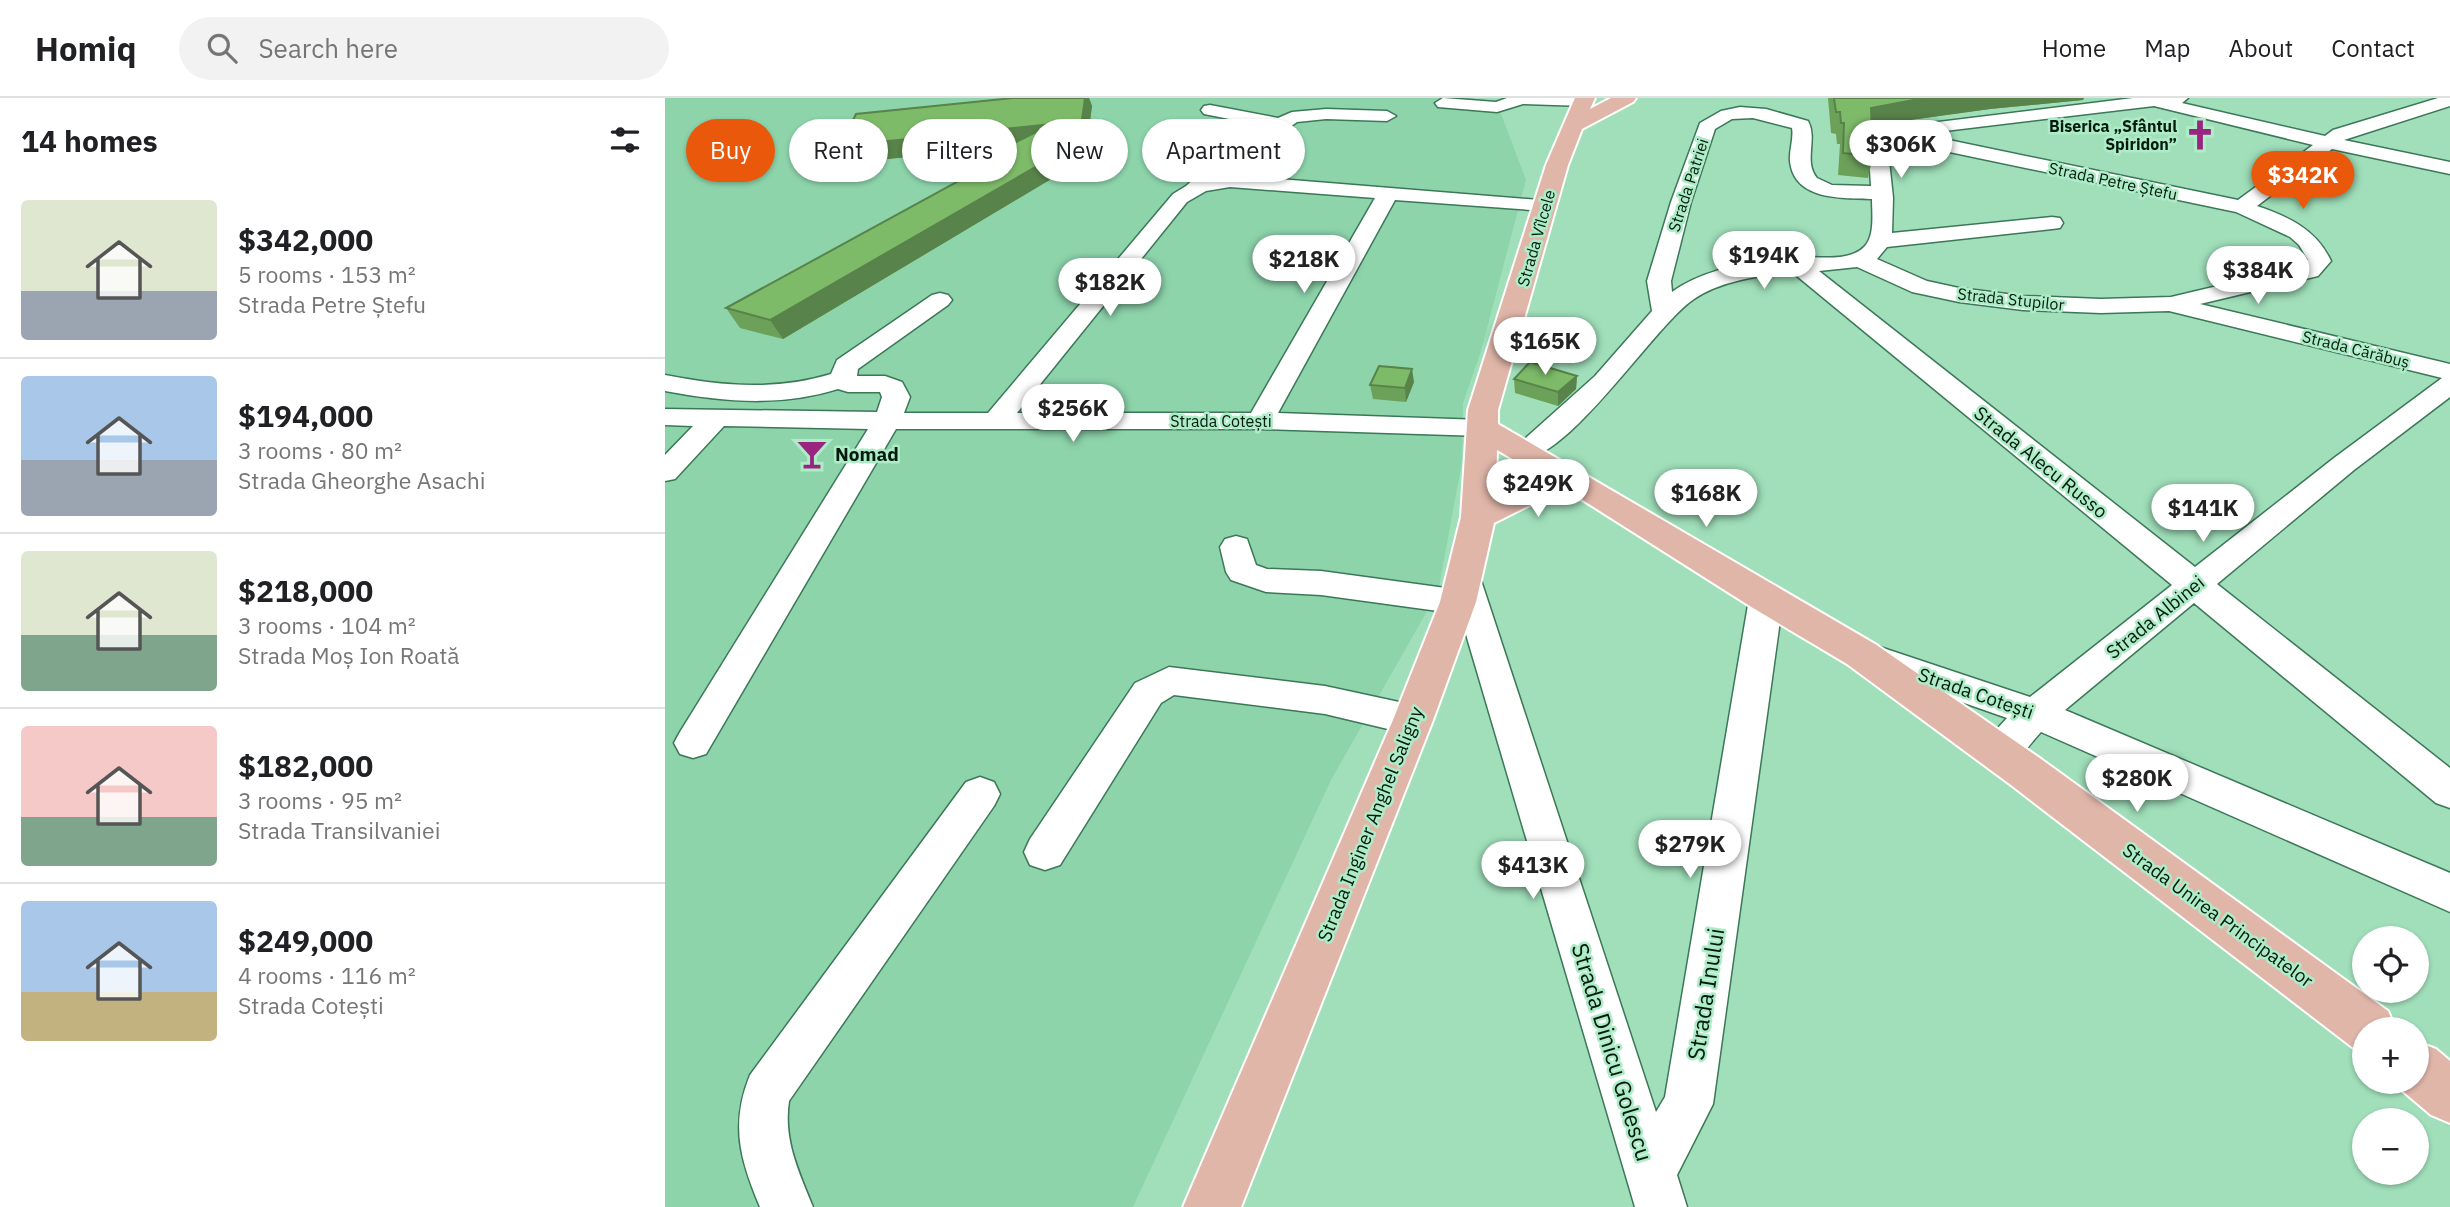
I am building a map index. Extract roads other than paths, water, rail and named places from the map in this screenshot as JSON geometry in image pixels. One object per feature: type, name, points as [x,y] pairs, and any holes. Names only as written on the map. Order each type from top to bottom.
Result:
[{"type":"main road","points":[[1581,108],[1626,98]]},
{"type":"main road","name":"Strada Vîlcele","points":[[1482,428],[1483,410],[1557,165],[1581,108]]},
{"type":"main road","points":[[1482,428],[1523,453]]},
{"type":"main road","name":"Strada Inginer Anghel Saligny","points":[[1212,1207],[1413,720],[1462,589],[1478,517],[1482,428]]},
{"type":"main road","name":"Strada Cotești","points":[[1523,453],[1587,488],[1766,599],[1861,654]]},
{"type":"main road","points":[[1478,517],[1506,499],[1525,493],[1587,488]]},
{"type":"main road","name":"Strada Unirea Principatelor","points":[[1861,654],[1999,752],[2354,1017]]},
{"type":"main road","points":[[2429,1078],[2450,1096]]},
{"type":"street","points":[[1523,453],[1564,421],[1619,365],[1663,310],[1714,280],[1796,264],[1858,260],[1873,252],[1879,242],[1884,219],[1877,138],[1888,132],[2179,98]]},
{"type":"street","points":[[1444,103],[1497,107],[1522,99],[1581,108]]},
{"type":"street","points":[[2242,208],[2340,134],[2450,100]]},
{"type":"street","points":[[2155,101],[2227,121],[2450,168]]},
{"type":"street","points":[[1953,104],[1979,123]]},
{"type":"street","points":[[1210,110],[1256,119]]},
{"type":"street","name":"Strada Patriei","points":[[1663,310],[1659,281],[1681,202],[1707,127],[1715,119],[1746,113],[1763,114],[1801,125],[1804,131],[1799,159],[1802,177],[1809,185],[1822,189],[1881,193]]},
{"type":"street","points":[[1289,119],[1309,114],[1387,116]]},
{"type":"street","name":"Strada Petre Ștefu","points":[[1888,132],[2242,208],[2282,224],[2303,236],[2315,248],[2320,261],[2310,271],[2171,304]]},
{"type":"street","points":[[1197,187],[1230,181],[1545,205]]},
{"type":"street","points":[[997,420],[1180,198],[1202,182]]},
{"type":"street","points":[[1260,421],[1388,193]]},
{"type":"street","points":[[1879,242],[2052,223]]},
{"type":"street","name":"Strada Stupilor","points":[[1858,260],[1920,287],[1959,295],[2023,303],[2101,306],[2171,304]]},
{"type":"street","name":"Strada Alecu Russo","points":[[1796,264],[2450,791]]},
{"type":"street","points":[[843,379],[846,366],[940,300]]},
{"type":"street","name":"Strada Cărăbuș","points":[[2171,304],[2450,372]]},
{"type":"street","points":[[665,383],[765,396],[817,387],[843,379]]},
{"type":"street","points":[[693,743],[887,421],[896,397],[893,388],[885,384],[848,384],[843,379]]},
{"type":"street","name":"Strada Albinei","points":[[1999,752],[2035,713],[2344,464],[2450,384]]},
{"type":"street","name":"Strada Cotești","points":[[665,417],[887,421],[1260,421],[1482,428]]},
{"type":"street","points":[[665,472],[716,418]]},
{"type":"street","points":[[1237,547],[1242,572],[1266,580],[1462,589]]},
{"type":"street","name":"Strada Dinicu Golescu","points":[[1462,589],[1656,1190]]},
{"type":"street","name":"Strada Inului","points":[[1656,1190],[1688,1104],[1766,599]]},
{"type":"street","name":"Strada Cotești","points":[[1861,654],[2035,713],[2450,893]]},
{"type":"street","points":[[1045,852],[1148,693],[1170,681],[1325,700],[1413,720]]},
{"type":"street","points":[[787,1207],[778,1192],[768,1158],[763,1116],[765,1097],[778,1074],[980,794]]},
{"type":"place","name":"Biserica „Sfântul Spiridon”","points":[[2200,135]]},
{"type":"place","name":"Nomad","points":[[812,454]]}]
